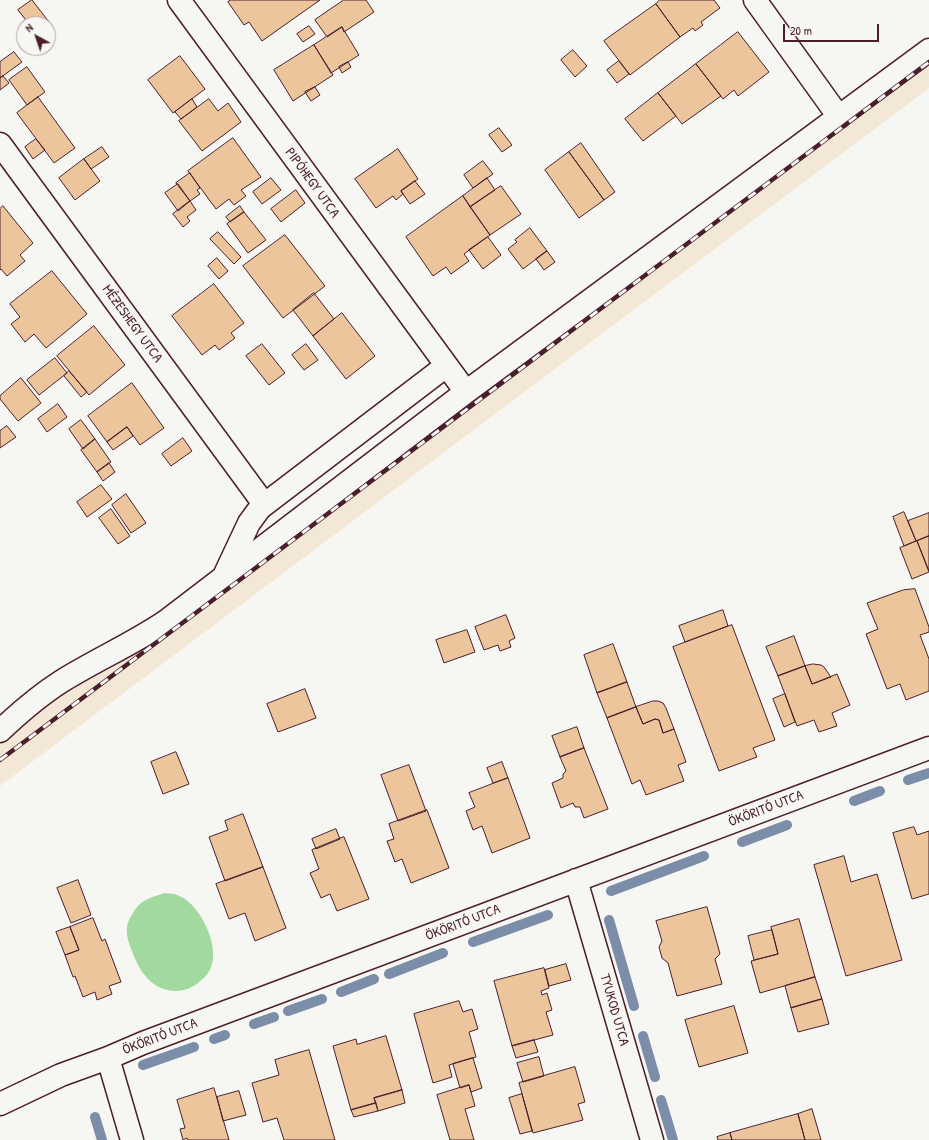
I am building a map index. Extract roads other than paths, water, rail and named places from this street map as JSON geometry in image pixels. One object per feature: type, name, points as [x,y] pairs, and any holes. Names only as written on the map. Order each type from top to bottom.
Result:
[{"type":"street","name":"PIPÓHEGY UTCA","points":[[179,0],[466,392]]},
{"type":"street","points":[[755,0],[839,117]]},
{"type":"street","points":[[0,731],[15,716],[61,682],[152,631],[466,392],[929,50]]},
{"type":"street","name":"MÉZESHEGY UTCA","points":[[0,144],[264,504]]},
{"type":"street","points":[[223,577],[249,523],[264,504],[446,366]]},
{"type":"street","name":"ÖKÖRITÓ UTCA","points":[[0,1104],[62,1075],[108,1058],[143,1042],[929,748]]},
{"type":"street","name":"TYUKOD UTCA","points":[[576,880],[652,1140]]},
{"type":"street","points":[[108,1058],[132,1140]]},
{"type":"waterway","points":[[908,780],[929,773]]},
{"type":"waterway","points":[[854,801],[880,791]]},
{"type":"waterway","points":[[742,842],[787,825]]},
{"type":"waterway","points":[[611,891],[704,856]]},
{"type":"waterway","points":[[473,942],[548,915]]},
{"type":"waterway","points":[[609,920],[634,1006]]},
{"type":"waterway","points":[[389,974],[443,953]]},
{"type":"waterway","points":[[341,992],[374,979]]},
{"type":"waterway","points":[[288,1011],[322,999]]},
{"type":"waterway","points":[[254,1024],[274,1017]]},
{"type":"waterway","points":[[214,1039],[225,1035]]},
{"type":"waterway","points":[[643,1036],[655,1077]]},
{"type":"waterway","points":[[143,1065],[194,1047]]},
{"type":"waterway","points":[[661,1100],[673,1140]]},
{"type":"waterway","points":[[95,1117],[102,1140]]},
{"type":"railway","points":[[0,760],[929,62]]}]
